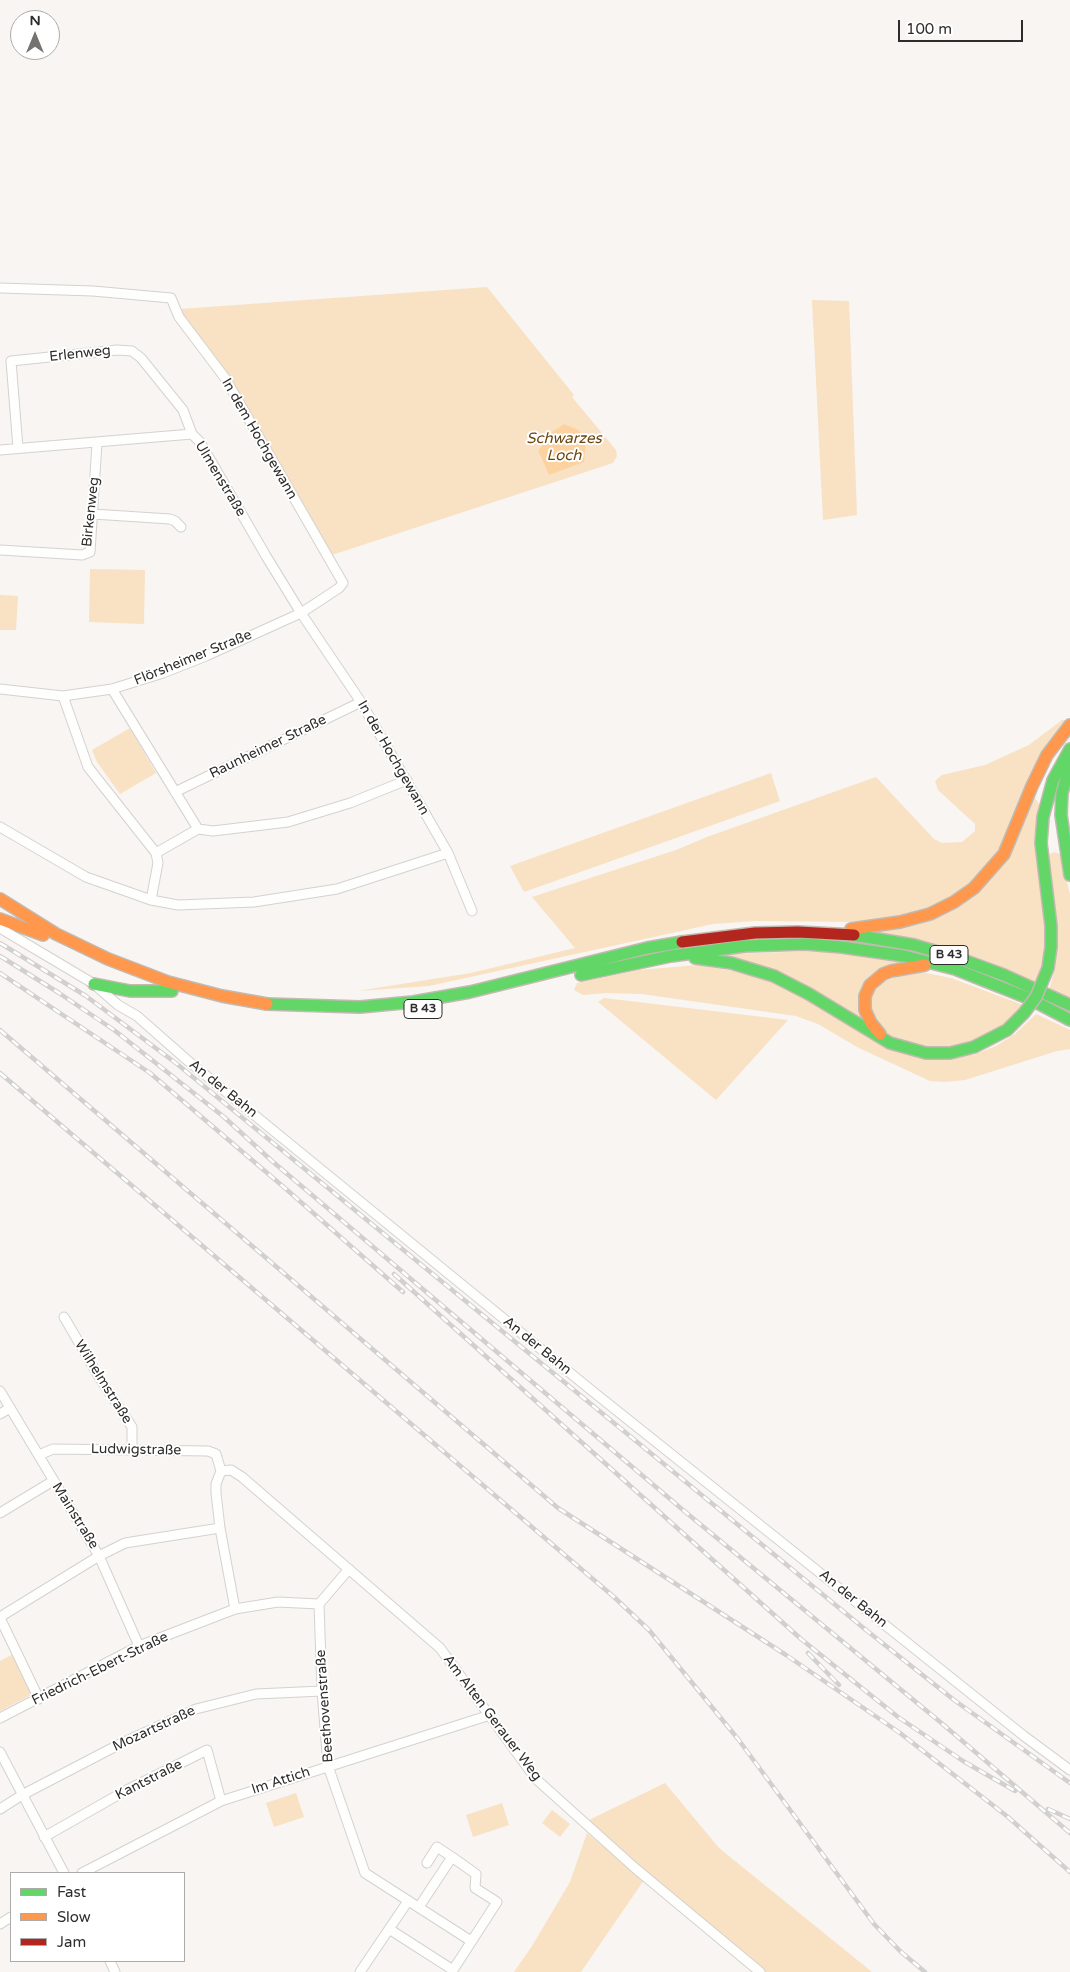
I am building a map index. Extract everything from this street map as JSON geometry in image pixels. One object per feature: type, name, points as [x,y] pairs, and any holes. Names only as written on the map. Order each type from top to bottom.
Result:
[{"type":"highway","points":[[821,932],[900,922],[923,916],[954,902],[974,888],[1004,854],[1047,755],[1070,724]]},
{"type":"highway","points":[[671,956],[731,963],[774,976],[810,994],[890,1043],[926,1053],[962,1051],[974,1048],[996,1037],[1024,1013],[1036,997],[1048,968],[1051,926],[1041,842],[1042,817],[1053,780],[1070,750]]},
{"type":"highway","points":[[1070,765],[1063,788],[1061,815],[1070,876]]},
{"type":"highway","name":"B 43","points":[[0,899],[56,934],[108,959],[168,982],[249,1002],[304,1007],[360,1007],[437,998],[470,992],[686,941],[755,933],[821,932],[884,939],[955,957],[1019,981],[1070,1005]]},
{"type":"highway","name":"B 43","points":[[0,908],[43,934],[114,970],[172,991],[263,1012],[363,1015],[438,1007],[473,1001],[671,956],[745,946],[806,944],[868,950],[934,964],[984,980],[1028,998],[1070,1020]]},
{"type":"highway","points":[[0,919],[43,934]]},
{"type":"highway","points":[[890,1043],[874,1029],[867,1017],[865,1003],[870,985],[882,974],[891,971],[934,964]]},
{"type":"highway","points":[[94,984],[130,991],[172,991]]},
{"type":"street","name":"In dem Hochgewann","points":[[0,288],[92,291],[171,298],[179,317],[225,378],[343,584]]},
{"type":"street","name":"Erlenweg","points":[[18,448],[11,361],[117,350],[132,351],[141,358],[183,410],[192,434]]},
{"type":"street","name":"Ulmenstraße","points":[[0,450],[192,434],[200,442],[301,613]]},
{"type":"street","name":"Birkenweg","points":[[0,550],[82,556],[90,552],[96,443]]},
{"type":"street","points":[[93,514],[170,519],[181,527]]},
{"type":"street","name":"Flörsheimer Straße","points":[[0,688],[63,696],[112,689],[206,656],[301,613],[340,588],[343,584]]},
{"type":"street","name":"In der Hochgewann","points":[[301,613],[361,702],[407,780],[448,853],[472,911]]},
{"type":"street","points":[[112,689],[198,829]]},
{"type":"street","points":[[63,696],[88,767],[156,853],[158,863],[151,900]]},
{"type":"street","name":"Raunheimer Straße","points":[[176,792],[361,702]]},
{"type":"street","points":[[156,853],[198,829],[213,832],[288,822],[350,803],[407,780]]},
{"type":"street","points":[[0,827],[86,877],[151,900],[178,905],[254,902],[337,889],[448,853]]},
{"type":"street","name":"An der Bahn","points":[[0,928],[94,984],[118,1005],[137,1016],[187,1060],[590,1390],[1024,1736],[1070,1770]]},
{"type":"street","name":"Wilhelmstraße","points":[[64,1317],[98,1377],[132,1427],[132,1450]]},
{"type":"street","name":"Mainstraße","points":[[0,1392],[99,1556],[139,1646]]},
{"type":"street","points":[[0,1414],[10,1408]]},
{"type":"street","name":"Ludwigstraße","points":[[39,1454],[54,1449],[208,1451],[216,1454],[221,1471]]},
{"type":"street","name":"Am Alten Gerauer Weg","points":[[221,1471],[231,1470],[242,1477],[440,1648],[536,1779],[635,1868],[760,1972]]},
{"type":"street","points":[[221,1471],[216,1484],[220,1528],[235,1609]]},
{"type":"street","points":[[0,1513],[53,1481]]},
{"type":"street","points":[[39,1698],[0,1618],[99,1556],[125,1543],[220,1528]]},
{"type":"street","points":[[319,1604],[349,1569]]},
{"type":"street","name":"Friedrich-Ebert-Straße","points":[[0,1718],[139,1646],[235,1609],[278,1602],[319,1604]]},
{"type":"street","name":"Beethovenstraße","points":[[319,1604],[322,1691],[328,1766],[365,1873],[470,1941]]},
{"type":"street","name":"Mozartstraße","points":[[0,1809],[22,1795],[122,1743],[196,1709],[256,1694],[322,1691]]},
{"type":"street","name":"Im Attich","points":[[84,1872],[221,1801],[490,1715]]},
{"type":"street","name":"Kantstraße","points":[[44,1837],[125,1791],[207,1750],[221,1801]]},
{"type":"street","points":[[0,1752],[63,1872]]},
{"type":"street","points":[[389,1929],[453,1970],[497,1902],[475,1888],[476,1874],[438,1847],[427,1863]]},
{"type":"street","points":[[419,1907],[452,1857]]},
{"type":"street","points":[[360,1972],[408,1901]]},
{"type":"shaded area","points":[[487,287],[574,395],[572,397],[616,450],[617,456],[613,463],[332,555],[183,317],[180,309]],"holes":[[[564,424],[577,429],[549,475],[538,451],[550,433]]]},
{"type":"shaded area","points":[[812,300],[849,301],[857,515],[823,520]]},
{"type":"shaded area","points":[[90,569],[145,570],[144,624],[89,622]]},
{"type":"shaded area","points":[[0,595],[18,596],[16,630],[0,630]]},
{"type":"shaded area","points":[[1062,720],[1068,720],[989,871],[936,909],[865,922],[755,921],[713,924],[429,986],[357,991],[471,973],[575,948],[532,897],[676,850],[707,837],[876,777],[934,839],[942,843],[962,842],[975,831],[975,824],[938,790],[935,781],[942,775],[985,765],[1029,745]]},
{"type":"shaded area","points":[[130,728],[156,773],[120,794],[97,762],[92,750]]},
{"type":"shaded area","points":[[771,773],[780,801],[524,892],[510,866]]},
{"type":"shaded area","points":[[1035,798],[1039,804],[1046,923],[1043,964],[1035,982],[857,932],[967,900]]},
{"type":"shaded area","points":[[1054,852],[1060,854],[1070,895],[1070,1000],[1049,991],[1055,968],[1048,855]]},
{"type":"shaded area","points":[[816,951],[909,963],[867,983],[869,1025],[727,954]]},
{"type":"shaded area","points":[[698,965],[750,974],[784,986],[863,1034],[973,1055],[996,1046],[1015,1034],[1036,1014],[1070,1030],[1070,1049],[1057,1051],[965,1080],[930,1081],[857,1047],[818,1024],[796,1016],[642,994],[606,993],[583,995],[574,990],[577,983],[639,970]]},
{"type":"shaded area","points":[[916,971],[951,978],[1023,1005],[994,1034],[953,1048],[906,1045],[883,1032],[870,1010],[873,990],[880,982]]},
{"type":"shaded area","points":[[604,998],[788,1020],[716,1100],[598,1002]]},
{"type":"shaded area","points":[[13,1654],[33,1694],[0,1711],[0,1661]]},
{"type":"shaded area","points":[[665,1783],[719,1848],[872,1972],[765,1972],[587,1821]]},
{"type":"shaded area","points":[[296,1793],[304,1817],[274,1827],[266,1803]]},
{"type":"shaded area","points":[[502,1803],[509,1825],[473,1837],[466,1815]]},
{"type":"shaded area","points":[[552,1810],[570,1824],[560,1837],[542,1823]]},
{"type":"shaded area","points":[[587,1833],[644,1880],[581,1972],[514,1972],[532,1946],[570,1882]]},
{"type":"water","name":"Schwarzes Loch","points":[[564,424],[577,429],[586,439],[584,462],[549,475],[538,451],[550,433]]},
{"type":"railway","points":[[0,943],[86,996],[177,1064],[866,1630],[954,1700],[1070,1783]]},
{"type":"railway","points":[[0,956],[114,1030],[224,1117],[272,1161],[683,1510],[939,1721],[1070,1833]]},
{"type":"railway","points":[[0,973],[150,1073],[403,1292]]},
{"type":"railway","points":[[0,1030],[558,1508],[786,1655],[900,1733],[1008,1817],[1070,1872]]},
{"type":"railway","points":[[0,1073],[614,1597],[649,1630],[738,1739],[874,1924],[900,1951],[925,1972]]},
{"type":"railway","points":[[394,1274],[801,1639],[898,1717],[963,1761],[1015,1791]]},
{"type":"railway","points":[[808,1653],[839,1685]]},
{"type":"railway","points":[[1048,1809],[1070,1819]]},
{"type":"traffic: fast","points":[[1048,968],[1051,926],[1041,843],[1043,817],[1053,780],[1070,749]]},
{"type":"traffic: fast","points":[[1070,765],[1062,793],[1061,815],[1070,875]]},
{"type":"traffic: fast","points":[[854,935],[914,945],[955,957],[1004,975],[1070,1005]]},
{"type":"traffic: fast","points":[[267,1004],[360,1007],[413,1002],[470,992],[647,948],[682,942]]},
{"type":"traffic: fast","points":[[581,975],[671,956],[745,946],[806,944],[841,947],[904,956],[955,969],[1028,998],[1070,1020]]},
{"type":"traffic: fast","points":[[695,958],[731,963],[774,976],[809,994],[890,1043],[926,1053],[950,1053],[974,1047],[1007,1030],[1024,1013]]},
{"type":"traffic: fast","points":[[1024,1013],[1036,997],[1048,968]]},
{"type":"traffic: fast","points":[[94,984],[130,991],[172,991]]},
{"type":"traffic: slow","points":[[851,929],[900,922],[930,914],[954,902],[974,888],[1004,854],[1047,755],[1070,725]]},
{"type":"traffic: slow","points":[[0,899],[56,934],[108,959],[168,982],[222,996],[267,1004]]},
{"type":"traffic: slow","points":[[0,919],[43,935]]},
{"type":"traffic: slow","points":[[880,1034],[871,1023],[865,1010],[865,996],[870,985],[883,974],[891,971],[925,965]]},
{"type":"traffic: jam","points":[[682,942],[755,933],[798,932],[854,935]]}]
